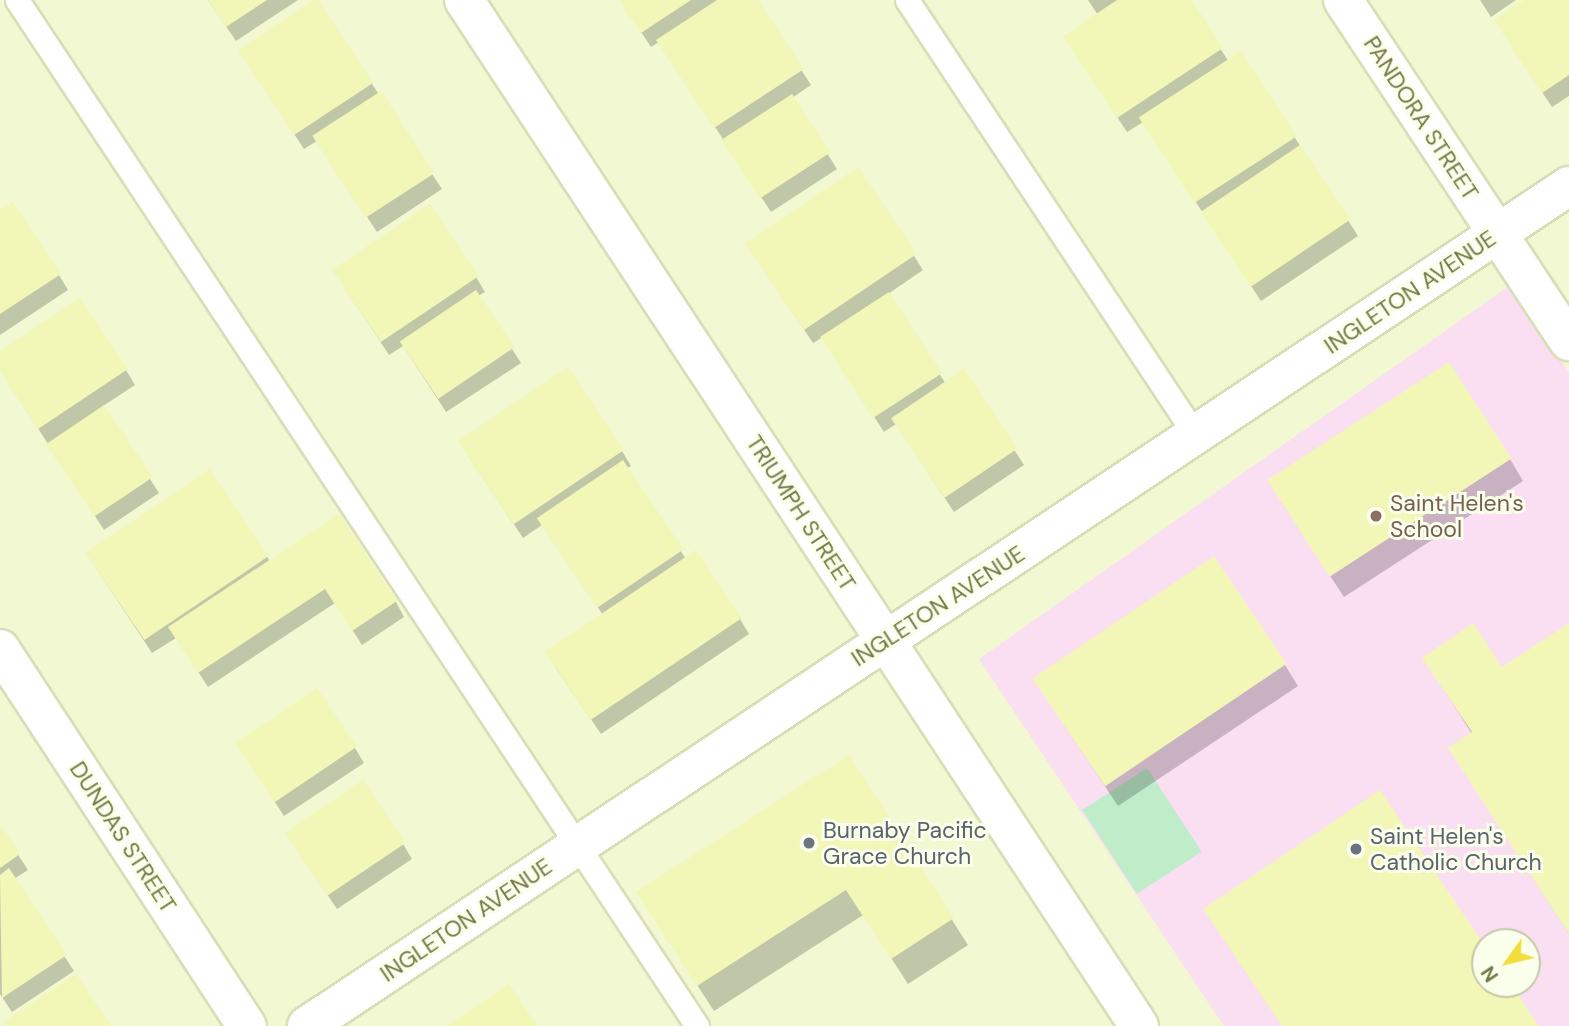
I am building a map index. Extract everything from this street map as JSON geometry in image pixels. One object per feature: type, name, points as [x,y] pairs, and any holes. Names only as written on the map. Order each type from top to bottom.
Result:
[{"type":"street","name":"TRIUMPH STREET","points":[[464,0],[1139,1026]]},
{"type":"street","name":"PANDORA STREET","points":[[1343,0],[1569,341]]},
{"type":"street","name":"INGLETON AVENUE","points":[[307,1026],[1569,186]]},
{"type":"street","name":"DUNDAS STREET","points":[[0,649],[247,1026]]},
{"type":"lane","points":[[17,0],[363,526],[697,1026]]},
{"type":"lane","points":[[906,0],[1196,436]]},
{"type":"shaded area","points":[[0,0],[1569,0],[1569,1026],[0,1026]]},
{"type":"shaded area","name":"Saint Helen's School","points":[[1512,284],[1569,373],[1569,1026],[1224,1026],[979,659]]},
{"type":"shaded area","points":[[1147,768],[1201,852],[1137,894],[1082,810]]},
{"type":"building","points":[[208,0],[267,0],[226,27]]},
{"type":"building","points":[[313,0],[318,0],[373,83],[294,135],[238,50]]},
{"type":"building","points":[[619,0],[691,0],[641,33]]},
{"type":"building","points":[[717,0],[758,0],[804,69],[714,128],[656,40]]},
{"type":"building","points":[[1117,0],[1192,0],[1223,48],[1117,118],[1063,36]]},
{"type":"building","points":[[1524,0],[1569,0],[1569,75],[1542,93],[1494,20]]},
{"type":"building","points":[[1241,51],[1297,137],[1194,203],[1139,117]]},
{"type":"building","points":[[381,91],[434,173],[366,218],[312,136]]},
{"type":"building","points":[[792,94],[830,153],[760,198],[722,140]]},
{"type":"building","points":[[1300,145],[1350,220],[1251,287],[1201,212]]},
{"type":"building","points":[[858,167],[917,254],[804,330],[745,243]]},
{"type":"building","points":[[13,202],[61,274],[0,314],[0,210]]},
{"type":"building","points":[[430,204],[479,276],[381,342],[332,270]]},
{"type":"building","points":[[476,290],[515,347],[438,399],[400,341]]},
{"type":"building","points":[[889,292],[942,373],[873,418],[820,337]]},
{"type":"building","points":[[80,298],[128,369],[38,429],[0,371],[0,351]]},
{"type":"building","points":[[1449,362],[1512,458],[1330,577],[1267,480]]},
{"type":"building","points":[[568,367],[624,450],[514,524],[458,441]]},
{"type":"building","points":[[964,369],[1018,449],[945,498],[891,418]]},
{"type":"building","points":[[104,405],[153,477],[95,516],[46,444]]},
{"type":"building","points":[[623,460],[683,550],[597,608],[537,518]]},
{"type":"building","points":[[210,469],[269,556],[144,640],[86,553]]},
{"type":"building","points":[[339,514],[397,601],[352,631],[325,589],[198,673],[168,627]]},
{"type":"building","points":[[696,550],[742,618],[591,720],[545,652]]},
{"type":"building","points":[[1214,556],[1287,664],[1105,786],[1032,678]]},
{"type":"building","points":[[1473,623],[1502,667],[1569,623],[1569,934],[1448,748],[1472,732],[1422,658]]},
{"type":"building","points":[[317,688],[357,747],[275,802],[235,743]]},
{"type":"building","name":"Burnaby Pacific Grace Church","points":[[849,755],[954,918],[891,959],[846,890],[697,986],[636,892]]},
{"type":"building","points":[[363,780],[405,843],[328,896],[285,833]]},
{"type":"building","name":"Saint Helen's Catholic Church","points":[[1380,790],[1473,928],[1471,998],[1520,998],[1539,1026],[1282,1026],[1203,909]]},
{"type":"building","points":[[0,824],[20,854],[0,868]]},
{"type":"building","points":[[9,868],[67,955],[2,998],[0,875]]},
{"type":"building","points":[[76,974],[111,1026],[6,1026],[4,1022]]},
{"type":"building","points":[[509,984],[537,1026],[447,1026]]},
{"type":"place","name":"Saint Helen's School","points":[[1376,516]]},
{"type":"place","name":"Burnaby Pacific Grace Church","points":[[809,843]]},
{"type":"place","name":"Saint Helen's Catholic Church","points":[[1356,849]]}]
